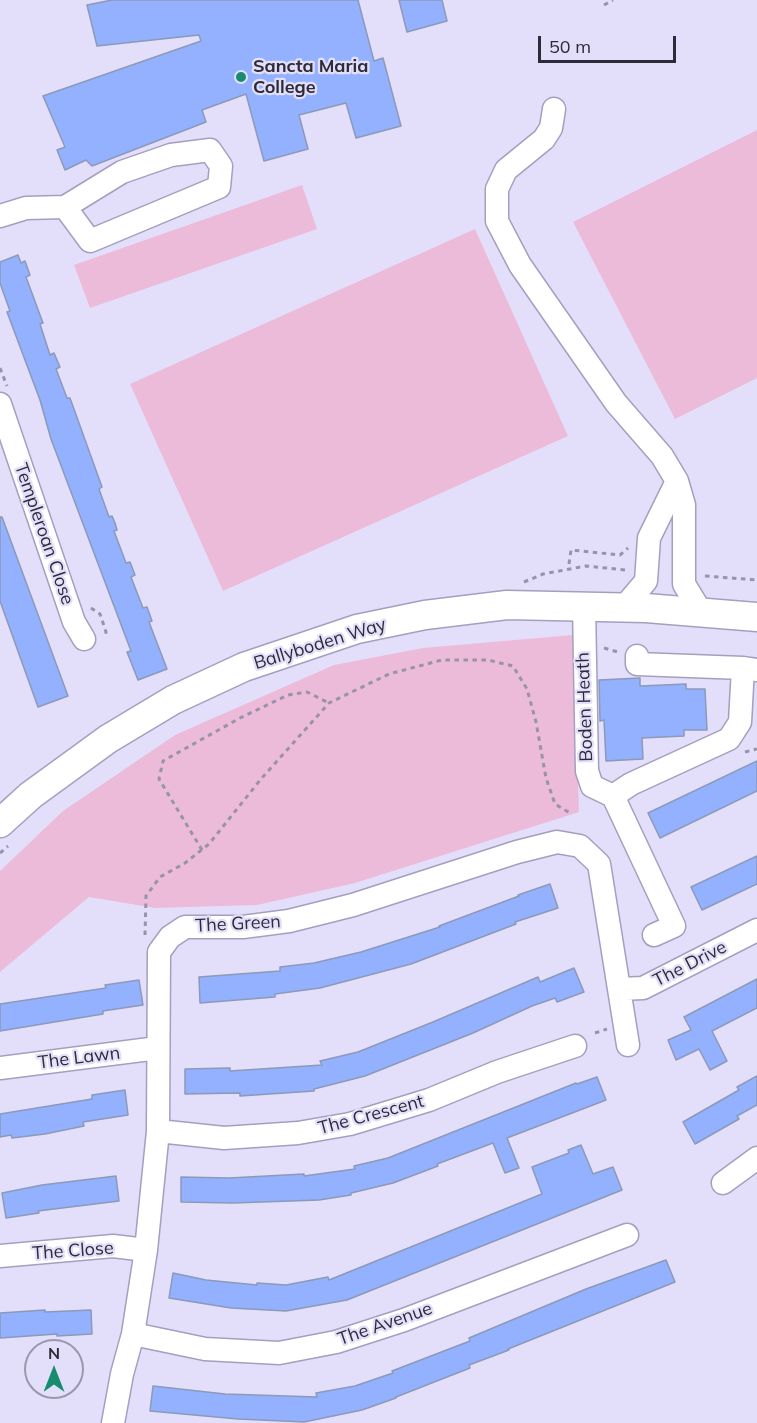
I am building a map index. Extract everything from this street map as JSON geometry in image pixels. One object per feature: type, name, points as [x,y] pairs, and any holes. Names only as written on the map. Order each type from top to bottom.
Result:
[{"type":"main road","name":"Ballyboden Way","points":[[5,833],[31,795],[108,739],[173,700],[244,667],[357,629],[424,615],[507,606],[584,605],[757,617]]},
{"type":"street","points":[[554,109],[551,128],[544,139],[506,170],[496,189],[496,221],[520,265],[616,403],[662,456],[677,481],[684,505],[684,584],[701,612]]},
{"type":"street","points":[[0,216],[26,208],[65,207],[122,172],[171,155],[210,150],[221,166],[219,187],[90,241],[65,207]]},
{"type":"street","name":"Templeroan Close","points":[[0,404],[4,428],[74,622],[84,639]]},
{"type":"street","points":[[624,607],[641,590],[646,581],[649,538],[677,481]]},
{"type":"street","name":"Boden Heath","points":[[584,605],[587,771],[592,786],[613,796],[674,926],[654,935]]},
{"type":"street","points":[[613,796],[630,784],[729,739],[740,722],[750,669],[637,664],[637,656]]},
{"type":"street","name":"The Green","points":[[112,1423],[133,1334],[146,1250],[158,1131],[159,952],[171,937],[185,927],[243,927],[289,921],[353,905],[517,852],[556,842],[580,846],[599,864],[628,1045]]},
{"type":"street","name":"The Drive","points":[[620,989],[643,988],[757,930]]},
{"type":"street","name":"The Crescent","points":[[158,1131],[224,1138],[298,1133],[350,1124],[429,1100],[497,1072],[575,1046]]},
{"type":"street","name":"The Lawn","points":[[0,1068],[158,1048]]},
{"type":"street","points":[[723,1183],[757,1158]]},
{"type":"street","name":"The Avenue","points":[[133,1334],[205,1348],[279,1353],[336,1342],[404,1320],[627,1235]]},
{"type":"street","name":"The Close","points":[[0,1256],[113,1246],[146,1250]]},
{"type":"path","points":[[604,5],[613,0]]},
{"type":"path","points":[[569,564],[571,550],[620,555],[631,543],[649,538]]},
{"type":"path","points":[[601,648],[637,656]]},
{"type":"path","points":[[145,938],[146,896],[160,877],[185,863],[209,844],[261,779],[329,703],[389,674],[442,660],[488,660],[513,666],[527,689],[536,722],[546,778],[555,804],[570,813]]},
{"type":"path","points":[[202,850],[159,779],[163,761],[240,718],[288,695],[307,692],[329,703]]},
{"type":"path","points":[[0,853],[5,833]]},
{"type":"path","points":[[595,1033],[609,1028]]},
{"type":"shaded area","points":[[757,130],[757,378],[675,419],[573,222]]},
{"type":"shaded area","points":[[302,185],[317,229],[90,308],[74,265]]},
{"type":"shaded area","points":[[475,229],[568,436],[223,591],[130,384]]},
{"type":"shaded area","points":[[573,635],[579,812],[355,883],[257,905],[155,908],[89,897],[0,972],[0,871],[63,811],[175,735],[334,665],[423,648]]},
{"type":"building","name":"Sancta Maria College","points":[[112,0],[358,0],[374,61],[383,58],[401,126],[356,138],[346,103],[299,115],[308,149],[264,161],[246,94],[202,110],[206,122],[92,166],[86,160],[65,170],[57,150],[65,147],[43,96],[201,41],[199,35],[97,46],[87,5]]},
{"type":"building","name":"Sancta Maria College","points":[[399,0],[442,0],[447,21],[407,32]]},
{"type":"building","points":[[18,255],[21,263],[25,261],[30,275],[26,277],[43,323],[40,324],[50,355],[54,353],[60,367],[56,369],[67,398],[70,398],[102,487],[99,489],[109,517],[112,516],[115,523],[117,530],[114,531],[126,563],[130,562],[135,575],[131,577],[143,608],[147,607],[152,621],[149,622],[167,669],[138,680],[127,652],[131,651],[51,439],[40,400],[7,312],[10,311],[0,283],[0,262]]},
{"type":"building","points":[[0,517],[2,517],[68,696],[38,707],[0,601]]},
{"type":"building","points":[[640,678],[640,686],[686,684],[686,689],[705,689],[707,730],[684,730],[684,736],[642,738],[643,759],[606,761],[604,720],[600,721],[599,680]]},
{"type":"building","points":[[757,761],[757,791],[660,838],[648,813]]},
{"type":"building","points":[[757,856],[757,884],[702,910],[691,887]]},
{"type":"building","points":[[550,884],[558,908],[515,922],[516,924],[411,964],[320,988],[275,994],[275,997],[200,1003],[199,977],[280,971],[280,967],[314,963],[361,952],[440,927]]},
{"type":"building","points":[[574,968],[584,992],[557,1002],[555,998],[532,1006],[473,1033],[365,1076],[314,1089],[314,1091],[240,1096],[240,1093],[185,1094],[185,1069],[230,1068],[230,1071],[322,1065],[320,1061],[358,1052],[538,977],[540,982]]},
{"type":"building","points":[[757,979],[757,1008],[712,1031],[727,1061],[710,1070],[699,1049],[676,1060],[668,1040],[691,1030],[684,1017]]},
{"type":"building","points":[[139,980],[143,1005],[0,1031],[0,1004],[106,988],[105,985]]},
{"type":"building","points":[[757,1076],[757,1105],[737,1116],[739,1119],[695,1144],[683,1122],[739,1090],[737,1087]]},
{"type":"building","points":[[597,1077],[606,1100],[507,1138],[519,1168],[505,1173],[493,1143],[393,1183],[351,1193],[351,1195],[319,1200],[181,1202],[181,1177],[229,1178],[304,1174],[304,1176],[355,1169],[354,1166],[388,1158],[576,1083]]},
{"type":"building","points":[[125,1090],[128,1115],[83,1122],[84,1126],[45,1134],[0,1137],[0,1114],[92,1099],[92,1095]]},
{"type":"building","points":[[581,1145],[593,1174],[613,1167],[622,1190],[347,1300],[286,1311],[231,1308],[169,1298],[173,1273],[206,1280],[257,1285],[257,1283],[286,1285],[328,1277],[329,1280],[542,1194],[532,1167],[569,1153],[568,1150]]},
{"type":"building","points":[[116,1176],[119,1201],[38,1211],[39,1213],[6,1218],[2,1193],[42,1185]]},
{"type":"building","points":[[666,1260],[675,1282],[469,1365],[470,1368],[362,1410],[304,1422],[150,1411],[153,1386],[225,1394],[317,1397],[316,1393],[355,1386],[470,1341],[469,1338],[586,1289]]},
{"type":"building","points":[[45,1310],[45,1312],[91,1310],[92,1334],[0,1338],[0,1313]]},
{"type":"place","name":"Sancta Maria College","points":[[241,77]]}]
